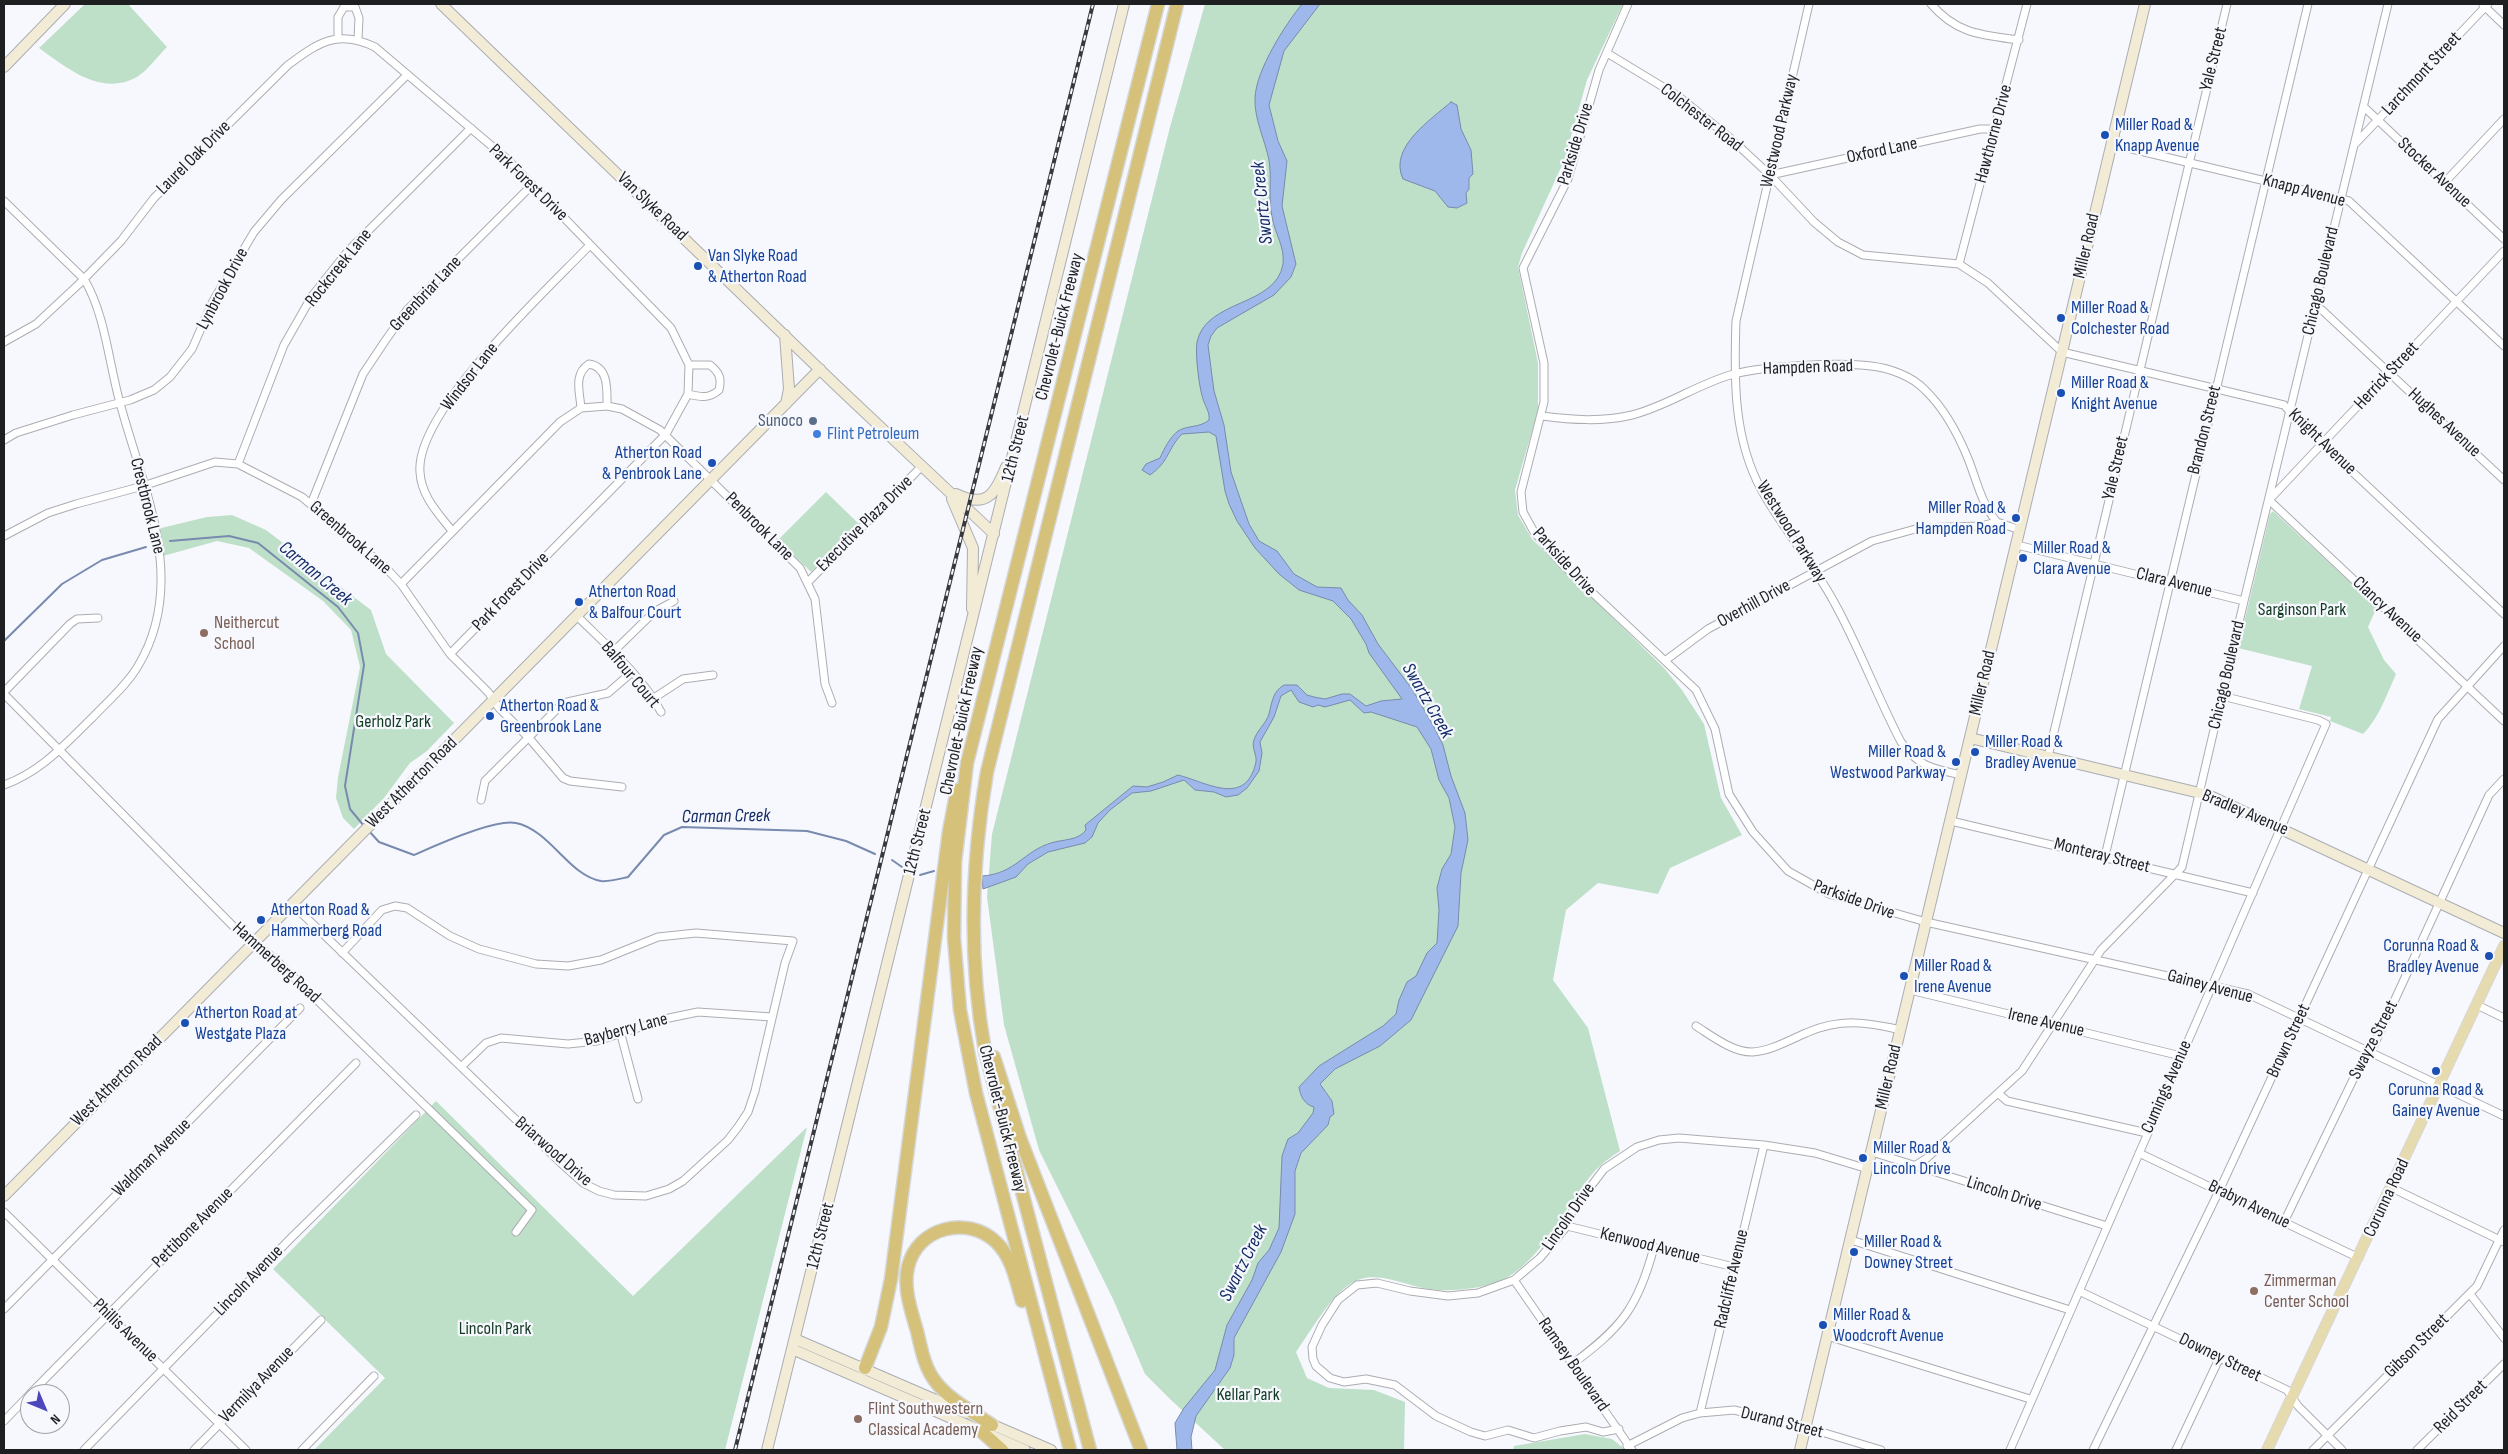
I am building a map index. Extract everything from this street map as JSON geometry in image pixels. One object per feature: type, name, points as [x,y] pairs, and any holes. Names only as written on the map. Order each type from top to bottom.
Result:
[{"type":"highway","name":"Chevrolet-Buick Freeway","points":[[1069,1445],[1050,1380],[976,1093],[960,1010],[954,938],[954,885],[967,763],[1158,4]]},
{"type":"highway","name":"Chevrolet-Buick Freeway","points":[[1090,1450],[996,1098],[978,1010],[973,953],[973,890],[977,839],[987,772],[1177,4]]},
{"type":"highway","points":[[865,1368],[881,1327],[890,1285],[949,831],[954,800],[967,763]]},
{"type":"highway","points":[[978,1010],[1020,1138],[1141,1450]]},
{"type":"highway","points":[[1002,1450],[987,1428],[944,1391],[934,1380],[927,1368],[907,1285],[910,1260],[917,1248],[928,1237],[942,1230],[965,1227],[981,1232],[999,1245],[1012,1268],[1032,1335],[1050,1380]]},
{"type":"main road","name":"Corunna Road","points":[[2267,1450],[2392,1188],[2504,946]]},
{"type":"street","points":[[4,67],[66,4]]},
{"type":"street","name":"Van Slyke Road","points":[[440,4],[820,370],[994,534]]},
{"type":"street","name":"12th Street","points":[[767,1450],[1026,411],[1124,4]]},
{"type":"street","name":"Parkside Drive","points":[[1628,4],[1588,101],[1568,179],[1523,268],[1544,364],[1544,402],[1542,416],[1521,492],[1523,512],[1534,532],[1563,565],[1696,690],[1715,729],[1729,794],[1753,832],[1775,858],[1788,871],[1830,894],[1926,922]]},
{"type":"street","name":"Westwood Parkway","points":[[1809,4],[1736,321],[1734,374],[1740,424],[1751,465],[1762,491],[1816,570],[1848,627],[1901,742],[1912,757],[1932,770],[1962,775]]},
{"type":"street","points":[[1931,4],[1952,24],[1971,33],[2019,40]]},
{"type":"street","name":"Hawthorne Drive","points":[[1959,264],[2027,4]]},
{"type":"street","name":"Miller Road","points":[[1800,1450],[2145,4]]},
{"type":"street","name":"Yale Street","points":[[2048,757],[2227,4]]},
{"type":"street","name":"Brandon Street","points":[[2105,856],[2308,4]]},
{"type":"street","name":"Chicago Boulevard","points":[[1916,1164],[1927,1158],[2022,1071],[2095,958],[2178,874],[2182,867],[2244,600],[2291,413],[2388,4]]},
{"type":"street","points":[[349,5],[355,7],[358,13],[358,38],[338,38],[338,17],[344,7],[349,5]]},
{"type":"street","points":[[2485,5],[2504,25]]},
{"type":"street","name":"Larchmont Street","points":[[2355,144],[2485,5]]},
{"type":"street","name":"Laurel Oak Drive","points":[[4,340],[36,324],[84,279],[120,241],[154,198],[288,65],[312,46],[338,38]]},
{"type":"street","name":"Park Forest Drive","points":[[358,38],[375,47],[471,128],[532,185],[671,328],[689,365],[688,394],[666,434],[450,654]]},
{"type":"street","name":"Colchester Road","points":[[1607,53],[1678,96],[1729,137],[1770,175],[1814,222],[1838,242],[1864,255],[1959,264],[1988,283],[2062,352]]},
{"type":"street","name":"Lynbrook Drive","points":[[4,440],[16,433],[154,390],[170,378],[192,349],[213,301],[254,232],[281,200],[406,75]]},
{"type":"street","name":"Stocker Avenue","points":[[2364,106],[2504,239]]},
{"type":"street","points":[[2445,182],[2504,118]]},
{"type":"street","name":"Rockcreek Lane","points":[[238,464],[284,345],[312,296],[348,251],[471,128]]},
{"type":"street","name":"Oxford Lane","points":[[1770,175],[1980,129],[1995,129]]},
{"type":"street","name":"Knapp Avenue","points":[[2111,144],[2349,201],[2504,346]]},
{"type":"street","name":"Greenbriar Lane","points":[[311,504],[363,374],[385,340],[407,310],[532,185]]},
{"type":"street","name":"Crestbrook Lane","points":[[4,201],[84,279],[96,308],[119,402],[157,537],[162,566],[163,590],[151,639],[138,666],[120,689],[59,750],[26,777],[4,785]]},
{"type":"street","name":"Windsor Lane","points":[[452,531],[427,498],[421,483],[421,454],[429,434],[478,361],[590,245]]},
{"type":"street","name":"Herrick Street","points":[[2269,500],[2504,251]]},
{"type":"street","name":"Hughes Avenue","points":[[2316,308],[2322,310],[2504,480]]},
{"type":"street","points":[[785,335],[789,388],[786,404]]},
{"type":"street","name":"Knight Avenue","points":[[2062,352],[2284,405],[2504,614]]},
{"type":"street","points":[[581,408],[578,380],[582,370],[589,364],[600,368],[604,374],[607,406]]},
{"type":"street","points":[[688,394],[704,398],[711,396],[719,390],[721,379],[719,373],[710,365],[689,365]]},
{"type":"street","name":"Hampden Road","points":[[1542,416],[1587,420],[1634,414],[1660,406],[1734,374],[1816,366],[1871,366],[1896,372],[1911,379],[1924,388],[1934,400],[1950,423],[1968,459],[1988,512],[1997,522]]},
{"type":"street","name":"West Atherton Road","points":[[4,1196],[820,370]]},
{"type":"street","name":"Penbrook Lane","points":[[401,584],[560,422],[581,408],[607,406],[622,409],[666,434],[800,568],[815,599],[825,684],[832,703]]},
{"type":"street","points":[[948,491],[974,501],[989,497],[995,492],[1026,411]]},
{"type":"street","name":"Greenbrook Lane","points":[[4,536],[48,513],[143,486],[214,462],[238,464],[302,497],[385,567],[401,584],[450,654],[529,738],[563,778],[570,781],[622,787]]},
{"type":"street","name":"Executive Plaza Drive","points":[[808,582],[922,466]]},
{"type":"street","points":[[948,491],[973,548],[973,621]]},
{"type":"street","name":"Clancy Avenue","points":[[2269,500],[2504,721]]},
{"type":"street","name":"Overhill Drive","points":[[1666,660],[1699,634],[1856,549],[1895,534],[1919,528],[1981,526],[1997,522],[2020,530]]},
{"type":"street","name":"Clara Avenue","points":[[2017,545],[2244,600]]},
{"type":"street","points":[[613,652],[654,612],[674,600]]},
{"type":"street","name":"Balfour Court","points":[[577,616],[613,652],[654,698],[661,712]]},
{"type":"street","points":[[4,693],[70,624],[78,620],[98,618]]},
{"type":"street","name":"Brown Street","points":[[2094,1450],[2219,1191],[2438,719],[2504,646]]},
{"type":"street","points":[[481,800],[486,782],[563,703],[608,693],[631,673]]},
{"type":"street","points":[[654,698],[683,679],[713,675]]},
{"type":"street","name":"Hammerberg Road","points":[[4,693],[233,926],[281,965],[532,1210],[516,1232]]},
{"type":"street","name":"Cumings Avenue","points":[[2010,1450],[2030,1399],[2326,724],[2318,720],[2222,696]]},
{"type":"street","name":"Bradley Avenue","points":[[1970,738],[2200,792],[2370,869],[2504,933]]},
{"type":"street","name":"Swayze Street","points":[[2284,1222],[2364,1057],[2370,1050],[2489,796],[2504,779]]},
{"type":"street","name":"Monteray Street","points":[[1951,821],[2105,856],[2253,893]]},
{"type":"street","name":"Briarwood Drive","points":[[292,904],[342,953],[583,1183],[599,1191],[614,1195],[646,1196],[669,1189],[683,1181],[728,1140],[748,1112],[793,941],[696,933],[658,938],[601,960],[568,966],[536,964],[478,949],[450,936],[407,908],[395,906],[382,910],[342,953]]},
{"type":"street","name":"Gainey Avenue","points":[[1926,922],[2030,947],[2095,958],[2248,994],[2370,1050],[2504,1116]]},
{"type":"street","name":"Irene Avenue","points":[[1910,990],[2181,1056]]},
{"type":"street","points":[[2477,1005],[2504,1018]]},
{"type":"street","name":"Waldman Avenue","points":[[4,1309],[300,1008]]},
{"type":"street","name":"Bayberry Lane","points":[[461,1066],[486,1043],[501,1038],[568,1044],[621,1035],[668,1018],[698,1012],[772,1017]]},
{"type":"street","points":[[1696,1026],[1727,1045],[1752,1052],[1781,1044],[1832,1024],[1863,1022],[1901,1030]]},
{"type":"street","points":[[621,1035],[638,1099]]},
{"type":"street","name":"Pettibone Avenue","points":[[40,1384],[356,1062]]},
{"type":"street","points":[[1999,1094],[2007,1101],[2147,1133]]},
{"type":"street","name":"Lincoln Avenue","points":[[84,1450],[290,1238],[416,1115]]},
{"type":"street","name":"Lincoln Drive","points":[[1619,1429],[1602,1432],[1586,1427],[1534,1438],[1508,1430],[1485,1436],[1456,1426],[1436,1416],[1395,1385],[1366,1379],[1344,1382],[1330,1378],[1316,1366],[1312,1347],[1322,1325],[1338,1300],[1358,1285],[1377,1283],[1410,1291],[1448,1296],[1478,1293],[1514,1280],[1540,1258],[1566,1226],[1573,1210],[1595,1179],[1616,1160],[1637,1147],[1659,1140],[1679,1138],[1764,1146],[1814,1153],[1868,1169]]},
{"type":"street","name":"Radcliffe Avenue","points":[[1700,1414],[1764,1146]]},
{"type":"street","name":"Lincoln Drive","points":[[1872,1152],[1916,1164],[2107,1226]]},
{"type":"street","name":"Brabyn Avenue","points":[[2139,1153],[2359,1258]]},
{"type":"street","points":[[2392,1188],[2502,1241]]},
{"type":"street","name":"Phillis Avenue","points":[[4,1212],[246,1450]]},
{"type":"street","name":"Kenwood Avenue","points":[[1566,1226],[1734,1267]]},
{"type":"street","name":"Gibson Street","points":[[2313,1450],[2477,1286],[2502,1241],[2504,1230]]},
{"type":"street","points":[[1851,1240],[2070,1310]]},
{"type":"street","points":[[1571,1365],[1614,1331],[1637,1301],[1654,1247]]},
{"type":"street","name":"Ramsey Boulevard","points":[[1514,1280],[1571,1365],[1619,1429],[1630,1448]]},
{"type":"street","name":"Downey Street","points":[[2079,1290],[2287,1390],[2292,1398],[2342,1450]]},
{"type":"street","points":[[2470,1294],[2504,1338]]},
{"type":"street","name":"Vermilya Avenue","points":[[194,1450],[321,1320]]},
{"type":"street","points":[[1827,1336],[2030,1399]]},
{"type":"street","points":[[794,1344],[865,1368],[987,1428],[1025,1450]]},
{"type":"street","points":[[794,1344],[870,1383],[987,1428],[1051,1450]]},
{"type":"street","points":[[2176,1450],[2220,1359]]},
{"type":"street","name":"Reid Street","points":[[2417,1450],[2504,1364]]},
{"type":"street","points":[[865,1368],[865,1376],[870,1383]]},
{"type":"street","points":[[302,1450],[374,1376]]},
{"type":"street","name":"Pettibone Avenue","points":[[4,1421],[20,1404]]},
{"type":"street","name":"Durand Street","points":[[1630,1448],[1682,1418],[1734,1410],[1805,1427],[1881,1450]]},
{"type":"green space","points":[[85,4],[128,4],[167,47],[141,74],[124,82],[110,84],[98,82],[73,71],[39,48]]},
{"type":"green space","name":"Kellar Park","points":[[1205,4],[1623,4],[1587,80],[1564,161],[1522,253],[1518,267],[1538,363],[1538,410],[1515,490],[1518,515],[1532,539],[1664,668],[1682,690],[1704,724],[1721,798],[1742,835],[1670,868],[1658,894],[1598,883],[1566,910],[1553,980],[1588,1028],[1620,1151],[1603,1163],[1583,1185],[1534,1255],[1508,1277],[1492,1284],[1474,1288],[1438,1290],[1382,1278],[1360,1279],[1350,1284],[1335,1297],[1296,1352],[1307,1378],[1329,1388],[1374,1390],[1405,1402],[1404,1450],[1225,1450],[1145,1374],[1113,1299],[1039,1150],[1004,1025],[987,897],[992,834],[1170,127]]},
{"type":"green space","points":[[826,492],[860,525],[811,572],[778,540]]},
{"type":"green space","name":"Sarginson Park","points":[[2273,511],[2377,607],[2368,627],[2384,660],[2396,674],[2378,713],[2363,734],[2330,721],[2331,717],[2299,709],[2312,666],[2238,648],[2270,514]]},
{"type":"green space","name":"Gerholz Park","points":[[232,515],[266,530],[371,610],[386,654],[454,723],[427,751],[410,763],[384,798],[354,829],[343,818],[336,798],[338,777],[360,667],[351,630],[323,601],[249,548],[217,541],[163,556],[157,529],[207,517]]},
{"type":"green space","name":"Lincoln Park","points":[[436,1101],[633,1296],[807,1127],[725,1450],[314,1450],[385,1378],[273,1269]]},
{"type":"green space","points":[[1585,1434],[1612,1439],[1626,1450],[1513,1450],[1514,1446]]},
{"type":"water","points":[[1302,4],[1320,4],[1284,51],[1269,105],[1278,141],[1287,161],[1282,206],[1296,264],[1291,277],[1274,295],[1217,328],[1211,336],[1208,345],[1214,391],[1224,425],[1231,472],[1249,524],[1259,541],[1277,551],[1294,574],[1317,587],[1341,588],[1348,600],[1362,615],[1378,644],[1412,689],[1443,745],[1451,776],[1465,813],[1468,840],[1461,873],[1458,926],[1411,1020],[1380,1046],[1335,1069],[1320,1084],[1332,1101],[1334,1114],[1330,1117],[1328,1125],[1301,1153],[1295,1171],[1295,1214],[1281,1252],[1234,1338],[1234,1355],[1230,1368],[1196,1416],[1191,1437],[1192,1450],[1177,1450],[1175,1423],[1184,1408],[1215,1370],[1227,1325],[1252,1280],[1258,1263],[1269,1250],[1279,1228],[1282,1156],[1288,1139],[1298,1133],[1313,1113],[1314,1107],[1304,1100],[1300,1094],[1299,1087],[1319,1066],[1383,1026],[1396,1014],[1399,1000],[1407,982],[1416,976],[1427,953],[1437,943],[1439,910],[1437,888],[1442,869],[1451,854],[1455,827],[1449,798],[1439,780],[1431,749],[1417,727],[1371,712],[1364,713],[1350,700],[1325,707],[1318,705],[1313,707],[1299,702],[1291,690],[1281,696],[1274,717],[1260,742],[1262,753],[1259,771],[1247,788],[1238,795],[1226,797],[1214,792],[1195,790],[1184,780],[1151,791],[1132,793],[1110,810],[1098,823],[1092,837],[1085,843],[1048,852],[1028,864],[1016,877],[983,889],[982,876],[1003,871],[1033,851],[1051,843],[1083,834],[1086,830],[1085,825],[1133,786],[1147,787],[1178,775],[1224,788],[1234,788],[1244,784],[1251,776],[1256,762],[1253,745],[1255,736],[1268,718],[1275,694],[1284,685],[1297,685],[1307,695],[1325,699],[1342,694],[1350,694],[1366,706],[1381,701],[1402,699],[1369,653],[1366,644],[1351,619],[1333,601],[1299,590],[1279,574],[1255,548],[1237,521],[1229,504],[1216,436],[1209,432],[1182,434],[1156,470],[1150,475],[1142,470],[1146,464],[1160,458],[1165,447],[1178,431],[1209,420],[1202,394],[1197,362],[1197,342],[1203,328],[1213,318],[1226,310],[1268,288],[1278,278],[1283,264],[1283,252],[1273,223],[1271,210],[1269,160],[1258,122],[1255,98],[1260,74],[1272,48]]},
{"type":"water","points":[[1451,102],[1457,105],[1461,129],[1471,150],[1473,174],[1469,178],[1469,189],[1466,193],[1467,203],[1457,208],[1448,207],[1435,191],[1403,179],[1400,167],[1402,156],[1414,135]]},
{"type":"waterway","name":"Carman Creek","points":[[170,541],[229,536],[258,543],[338,607],[358,633],[364,665],[345,786],[350,809],[364,826]]},
{"type":"waterway","name":"Carman Creek","points":[[4,641],[62,584],[102,560],[146,547]]},
{"type":"waterway","name":"Carman Creek","points":[[369,831],[379,842],[414,855],[480,829],[494,825],[516,823],[528,827],[539,834],[579,871],[601,881],[628,877],[664,835],[682,827],[807,831],[846,841],[875,854]]},
{"type":"waterway","name":"Carman Creek","points":[[892,860],[902,867]]},
{"type":"waterway","name":"Carman Creek","points":[[920,875],[934,871]]},
{"type":"railway","points":[[735,1450],[1093,4]]},
{"type":"place","name":"Miller Road & Knapp Avenue","points":[[2105,135]]},
{"type":"place","name":"Van Slyke Road & Atherton Road","points":[[698,266]]},
{"type":"place","name":"Miller Road & Colchester Road","points":[[2061,318]]},
{"type":"place","name":"Miller Road & Knight Avenue","points":[[2061,393]]},
{"type":"place","name":"Sunoco","points":[[813,421]]},
{"type":"place","name":"Flint Petroleum","points":[[817,434]]},
{"type":"place","name":"Atherton Road & Penbrook Lane","points":[[712,463]]},
{"type":"place","name":"Miller Road & Hampden Road","points":[[2016,518]]},
{"type":"place","name":"Miller Road & Clara Avenue","points":[[2023,558]]},
{"type":"place","name":"Atherton Road & Balfour Court","points":[[579,602]]},
{"type":"place","name":"Neithercut School","points":[[204,633]]},
{"type":"place","name":"Atherton Road & Greenbrook Lane","points":[[490,716]]},
{"type":"place","name":"Miller Road & Bradley Avenue","points":[[1975,752]]},
{"type":"place","name":"Miller Road & Westwood Parkway","points":[[1956,762]]},
{"type":"place","name":"Atherton Road & Hammerberg Road","points":[[261,920]]},
{"type":"place","name":"Corunna Road & Bradley Avenue","points":[[2489,956]]},
{"type":"place","name":"Miller Road & Irene Avenue","points":[[1904,976]]},
{"type":"place","name":"Atherton Road at Westgate Plaza","points":[[185,1023]]},
{"type":"place","name":"Corunna Road & Gainey Avenue","points":[[2436,1071]]},
{"type":"place","name":"Miller Road & Lincoln Drive","points":[[1863,1158]]},
{"type":"place","name":"Miller Road & Downey Street","points":[[1854,1252]]},
{"type":"place","name":"Zimmerman Center School","points":[[2254,1291]]},
{"type":"place","name":"Miller Road & Woodcroft Avenue","points":[[1823,1325]]},
{"type":"place","name":"Flint Southwestern Classical Academy","points":[[858,1419]]},
{"type":"water label","name":"Swartz Creek","points":[[1263,203]]},
{"type":"water label","name":"Swartz Creek","points":[[1427,701]]},
{"type":"water label","name":"Swartz Creek","points":[[1244,1263]]}]
